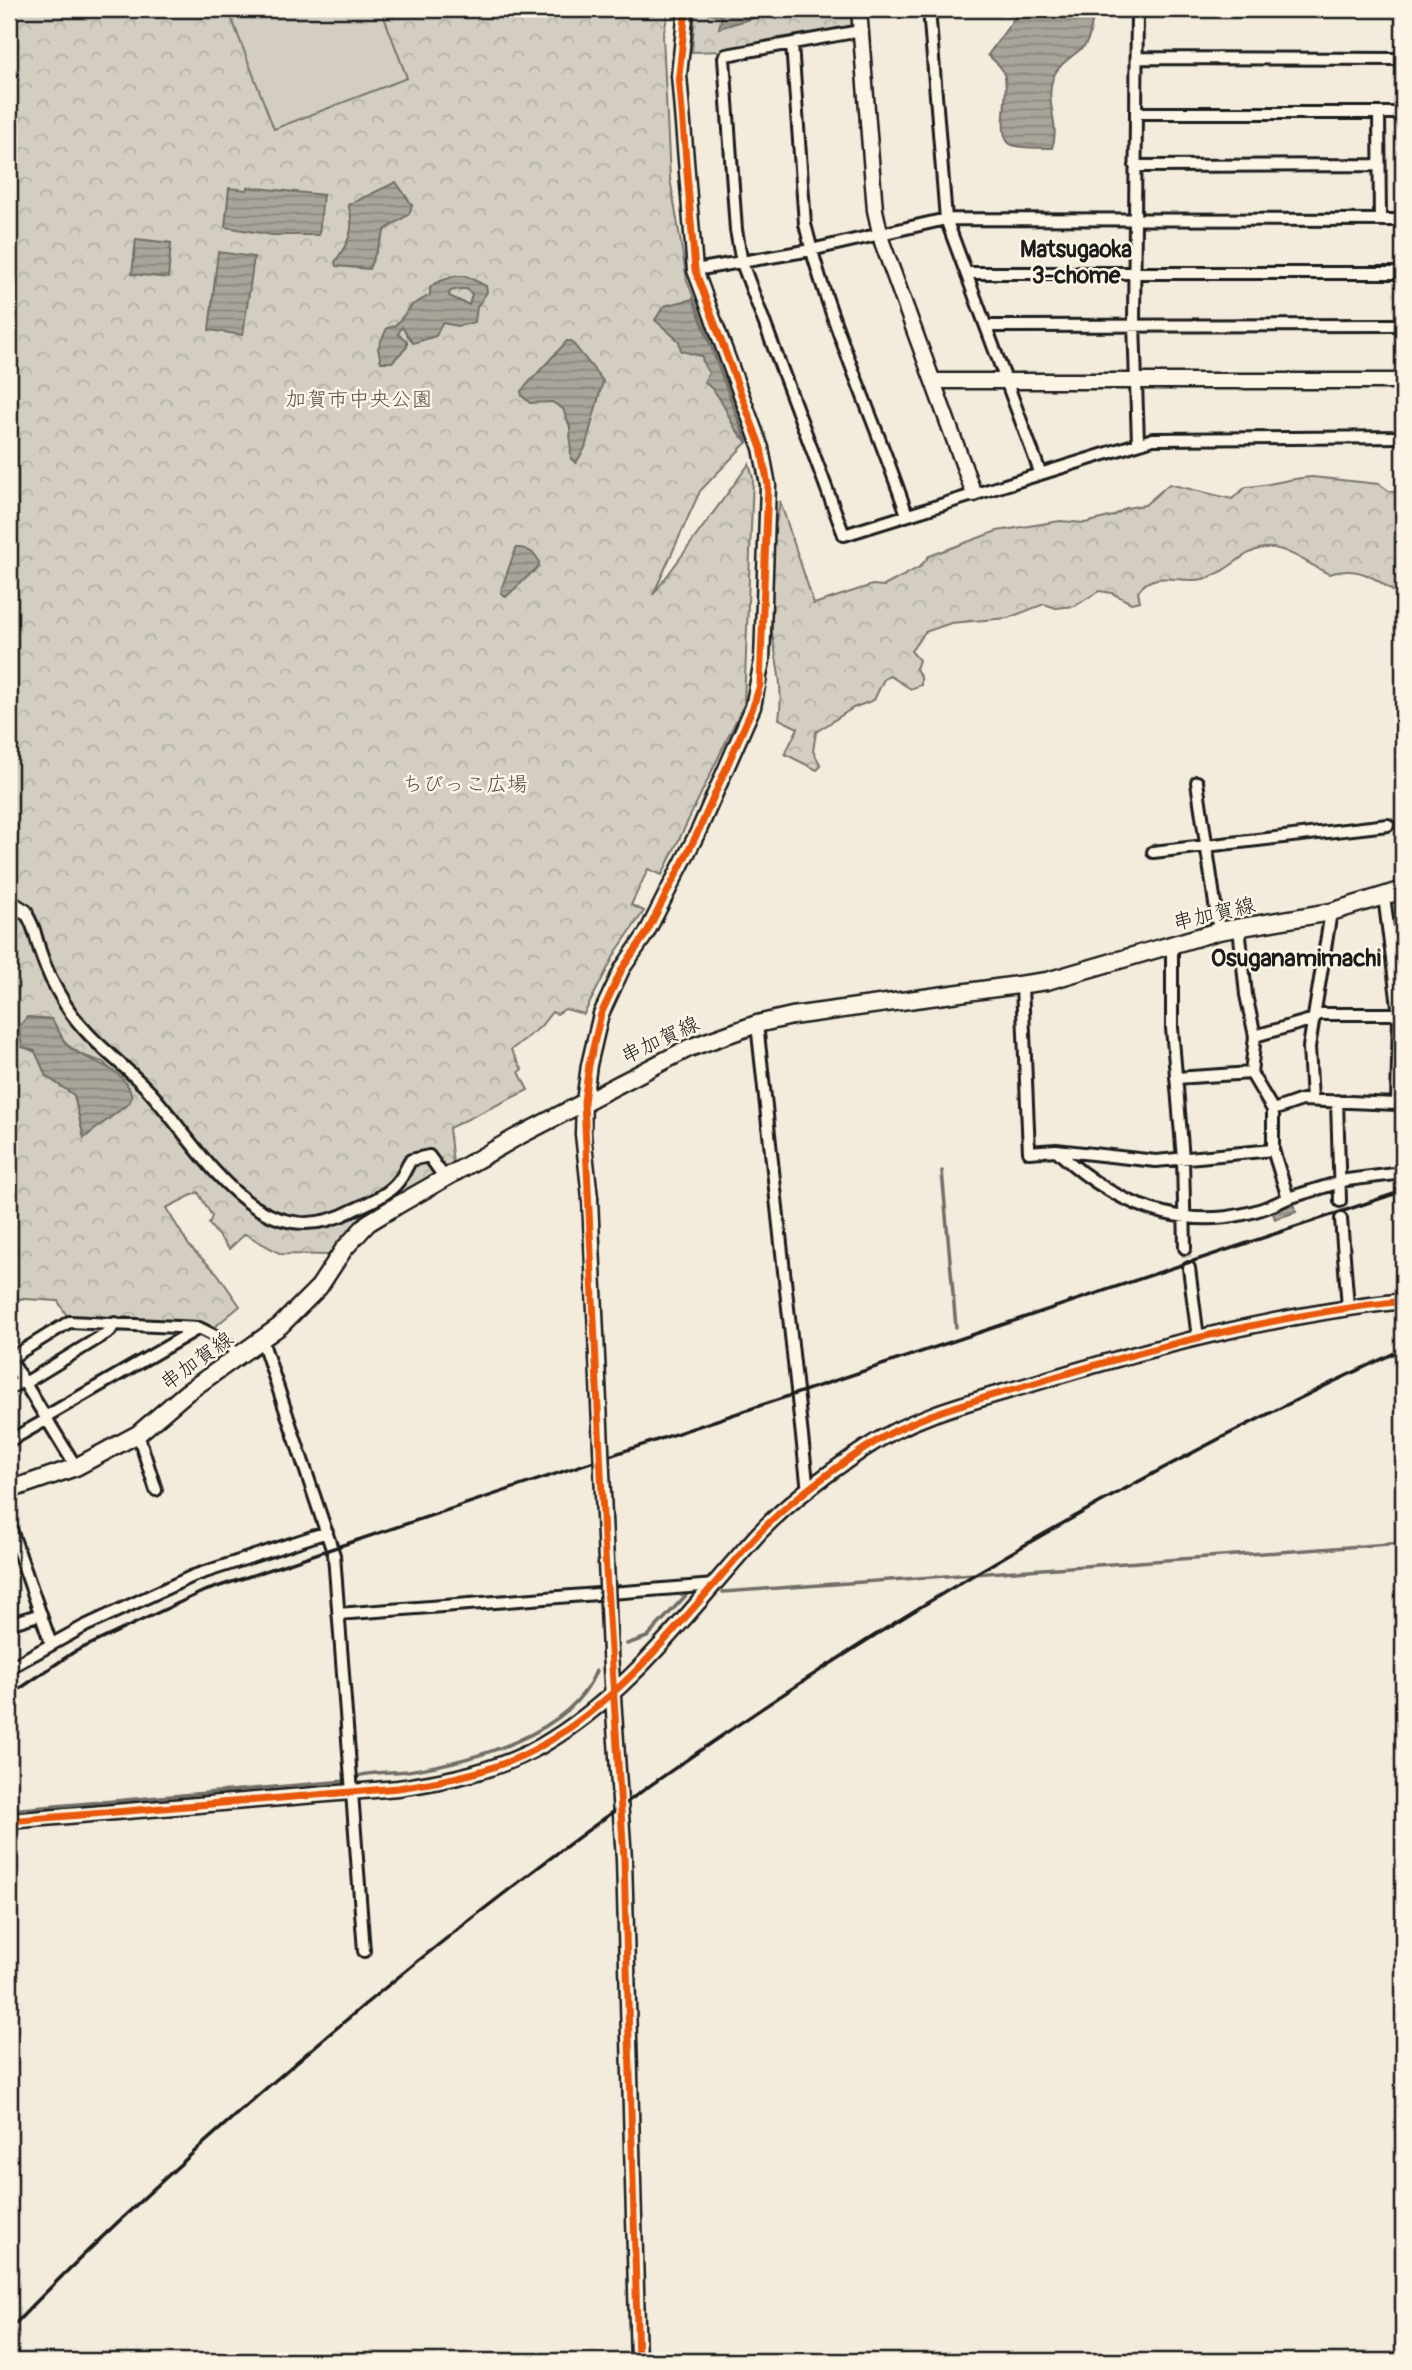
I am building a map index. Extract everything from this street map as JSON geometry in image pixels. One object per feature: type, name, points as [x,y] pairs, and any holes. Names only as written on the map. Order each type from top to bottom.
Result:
[{"type":"main road","name":"串加賀線","points":[[9,1490],[76,1467],[138,1434],[298,1311],[368,1223],[584,1102],[689,1048],[757,1024],[1022,986],[1087,971],[1219,931],[1331,912],[1403,890]]},
{"type":"street","points":[[638,2361],[625,1872],[612,1693],[590,1198],[583,1133],[584,1102],[589,1065],[601,1014],[622,969],[646,934],[699,830],[753,708],[760,685],[768,485],[761,449],[695,270],[679,75],[686,9]]},
{"type":"street","points":[[859,9],[875,210],[880,234],[974,494]]},
{"type":"street","points":[[929,9],[946,219],[1041,472]]},
{"type":"street","points":[[1137,9],[1134,323],[1138,442]]},
{"type":"street","points":[[860,32],[724,58],[736,230],[742,263],[844,535],[1138,442],[1403,437]]},
{"type":"street","points":[[792,44],[805,224],[811,250],[839,336],[907,515]]},
{"type":"street","points":[[1137,58],[1403,59]]},
{"type":"street","points":[[1136,113],[1403,113]]},
{"type":"street","points":[[1379,113],[1380,220]]},
{"type":"street","points":[[1135,166],[1379,165]]},
{"type":"street","points":[[695,270],[811,250],[946,219],[1403,220]]},
{"type":"street","points":[[968,273],[1403,272]]},
{"type":"street","points":[[987,326],[1134,323],[1403,325]]},
{"type":"street","points":[[934,381],[1403,381]]},
{"type":"street","points":[[1197,782],[1219,931]]},
{"type":"street","points":[[1153,852],[1388,825]]},
{"type":"street","points":[[1273,1110],[1302,1100],[1400,1104],[1401,1014],[1384,896]]},
{"type":"street","points":[[9,902],[32,920],[51,977],[78,1023],[149,1091],[217,1173],[255,1209],[297,1222],[327,1222],[385,1193],[397,1184],[411,1160],[429,1156],[445,1178]]},
{"type":"street","points":[[1312,1100],[1309,1047],[1331,912]]},
{"type":"street","points":[[1239,927],[1246,995],[1255,1036],[1251,1073],[1273,1110],[1273,1150],[1288,1198]]},
{"type":"street","points":[[1172,945],[1172,1028],[1183,1159],[1185,1248]]},
{"type":"street","points":[[1022,986],[1029,1152],[1056,1150],[1126,1160],[1183,1159],[1273,1150]]},
{"type":"street","points":[[1255,1036],[1315,1016],[1401,1014]]},
{"type":"street","points":[[757,1024],[808,1491]]},
{"type":"street","points":[[1176,1078],[1251,1073]]},
{"type":"street","points":[[1337,1101],[1340,1201]]},
{"type":"street","points":[[1056,1150],[1070,1163],[1142,1208],[1186,1219],[1240,1216],[1339,1182],[1403,1173]]},
{"type":"street","points":[[1341,1219],[1348,1307]]},
{"type":"street","points":[[1189,1268],[1198,1338]]},
{"type":"street","points":[[9,1821],[352,1792],[452,1779],[516,1758],[565,1730],[612,1693],[715,1585],[762,1530],[866,1447],[904,1427],[943,1410],[1087,1367],[1269,1320],[1403,1301]]},
{"type":"street","points":[[76,1467],[10,1359],[69,1322],[115,1322],[199,1328],[225,1341],[238,1356]]},
{"type":"street","points":[[9,1390],[110,1331],[115,1322]]},
{"type":"street","points":[[9,1441],[199,1328]]},
{"type":"street","points":[[262,1340],[334,1555],[364,1951]]},
{"type":"street","points":[[138,1434],[156,1490]]},
{"type":"street","points":[[9,1524],[51,1644]]},
{"type":"street","points":[[9,1668],[128,1604],[193,1576],[327,1532]]},
{"type":"street","points":[[9,1566],[22,1561]]},
{"type":"street","points":[[338,1614],[715,1585]]},
{"type":"street","points":[[9,1624],[41,1614]]},
{"type":"green space","name":"加賀市中央公園","points":[[9,9],[669,9],[663,36],[670,178],[687,280],[748,441],[700,491],[653,595],[749,464],[753,478],[744,704],[662,875],[648,869],[631,905],[644,911],[616,952],[584,1014],[565,1009],[557,1014],[552,1012],[540,1027],[511,1050],[522,1069],[519,1072],[528,1090],[449,1128],[453,1163],[364,1217],[329,1255],[281,1254],[245,1234],[229,1249],[209,1224],[212,1216],[198,1192],[166,1208],[190,1247],[217,1273],[240,1306],[211,1330],[180,1322],[68,1318],[58,1301],[9,1298]],"holes":[[[27,1017],[51,1019],[66,1044],[82,1055],[103,1062],[127,1086],[84,1138],[74,1095],[46,1076],[37,1053],[29,1049]]]},
{"type":"green space","points":[[228,9],[381,9],[407,78],[274,129]]},
{"type":"green space","points":[[695,9],[852,9],[853,23],[849,27],[723,51],[692,52]]},
{"type":"green space","points":[[1312,477],[1379,484],[1389,491],[1403,494],[1403,599],[1369,576],[1350,571],[1329,574],[1290,553],[1265,548],[1249,553],[1220,572],[1203,579],[1168,578],[1151,581],[1138,592],[1140,601],[1131,603],[1112,593],[1099,591],[1075,606],[1056,608],[1044,604],[1008,618],[951,623],[925,632],[911,651],[919,660],[916,669],[921,677],[921,685],[911,689],[890,676],[884,679],[874,700],[853,708],[816,732],[813,751],[821,766],[817,770],[785,754],[798,728],[779,719],[779,678],[768,597],[771,555],[780,501],[814,604],[872,585],[884,586],[920,567],[929,556],[997,531],[1060,521],[1085,523],[1113,516],[1126,508],[1145,505],[1169,484],[1232,499],[1246,487]]},
{"type":"shaded area","points":[[711,9],[784,9],[719,28],[722,16],[709,14]]},
{"type":"shaded area","points":[[1021,9],[1094,10],[1086,43],[1062,64],[1053,78],[1050,96],[1055,131],[1052,148],[1012,145],[1004,133],[1005,79],[1002,69],[988,55]]},
{"type":"shaded area","points":[[396,182],[412,205],[409,214],[385,230],[369,269],[336,266],[335,262],[347,242],[351,228],[348,205]]},
{"type":"shaded area","points":[[248,187],[323,195],[319,235],[272,235],[225,227],[229,188],[247,190]]},
{"type":"shaded area","points":[[136,239],[171,243],[168,278],[132,274]]},
{"type":"shaded area","points":[[218,252],[254,257],[243,335],[209,330]]},
{"type":"shaded area","points":[[455,276],[466,276],[486,286],[487,292],[477,307],[475,322],[458,326],[442,323],[436,336],[413,343],[402,327],[398,334],[407,341],[407,347],[392,362],[381,362],[378,348],[387,328],[395,326],[412,305],[430,295],[430,288],[435,283]],"holes":[[[467,289],[472,294],[469,305],[449,296],[450,291]]]},
{"type":"shaded area","points":[[693,299],[746,441],[734,427],[718,396],[704,382],[709,373],[702,357],[681,351],[679,341],[655,320],[664,306]]},
{"type":"shaded area","points":[[567,341],[571,341],[603,381],[585,448],[576,463],[571,459],[570,427],[563,409],[552,402],[530,403],[522,396],[521,391]]},
{"type":"shaded area","points":[[516,548],[532,553],[539,566],[506,597],[501,593],[502,587]]},
{"type":"shaded area","points":[[27,1017],[51,1019],[69,1047],[114,1071],[128,1086],[132,1097],[129,1103],[84,1138],[74,1095],[46,1076],[35,1051],[22,1047],[19,1027]]},
{"type":"shaded area","points":[[1293,1202],[1296,1212],[1275,1219],[1272,1210]]},
{"type":"waterway","points":[[942,1171],[956,1327]]},
{"type":"waterway","points":[[723,1592],[1403,1543]]},
{"type":"waterway","points":[[627,1644],[647,1637],[689,1592]]},
{"type":"waterway","points":[[355,1777],[433,1766],[516,1742],[565,1713],[583,1694],[596,1671]]},
{"type":"waterway","points":[[9,1810],[346,1781]]},
{"type":"tunnel","points":[[1185,1248],[1189,1268]]},
{"type":"railway","points":[[9,1696],[74,1652],[202,1592],[1403,1191]]},
{"type":"railway","points":[[9,2330],[147,2195],[292,2066],[419,1960],[551,1858],[685,1761],[823,1669],[964,1581],[1107,1498],[1254,1421],[1403,1349]]},
{"type":"cycle path","points":[[638,2361],[624,1859],[604,1538],[584,1102],[589,1065],[601,1014],[622,969],[646,934],[699,830],[760,685],[768,485],[761,448],[695,270],[679,75],[686,9]]},
{"type":"cycle path","points":[[9,1821],[398,1788],[453,1778],[507,1762],[541,1746],[603,1701],[658,1648],[760,1532],[797,1498],[882,1437],[963,1404],[1165,1346],[1259,1324],[1403,1301]]},
{"type":"district","name":"Matsugaoka 3-chome","points":[[1076,262]]},
{"type":"district","name":"Osuganamimachi","points":[[1296,958]]},
{"type":"park label","name":"ちびっこ広場","points":[[465,784]]}]
